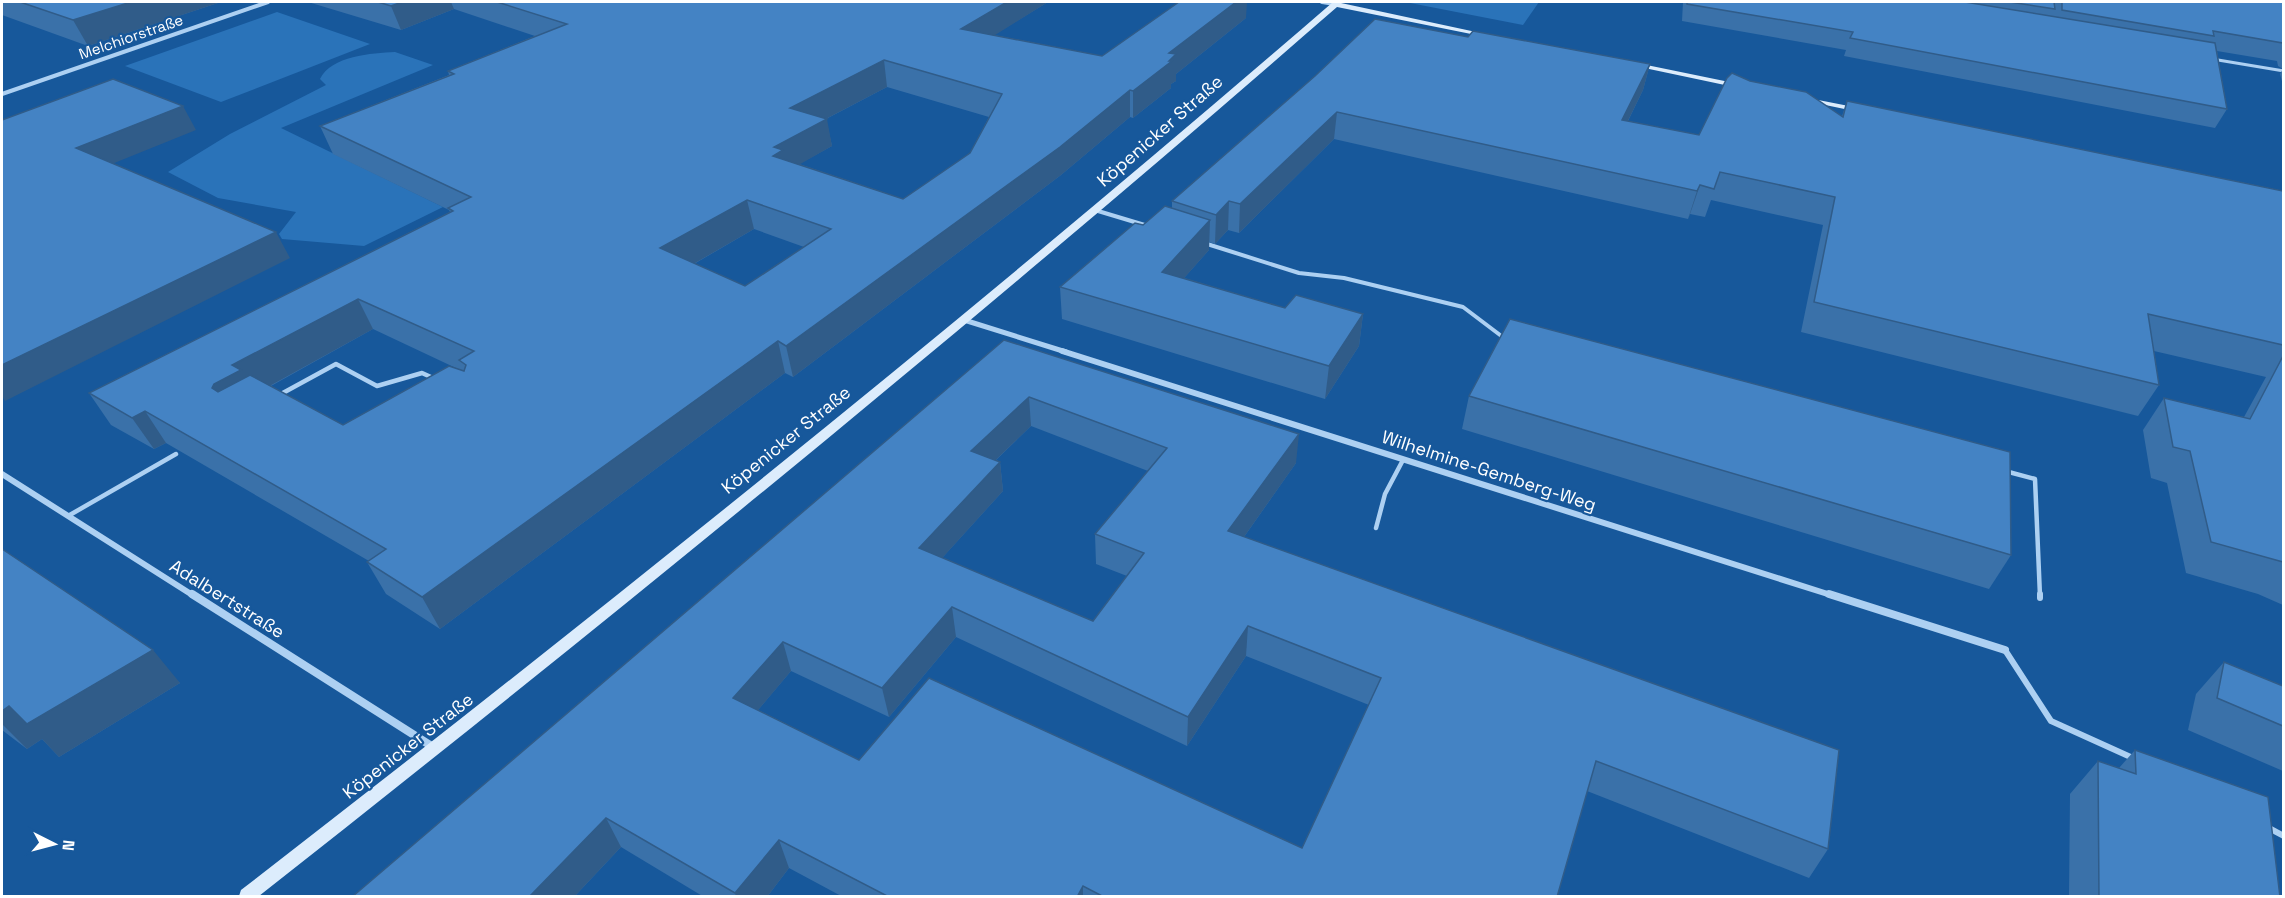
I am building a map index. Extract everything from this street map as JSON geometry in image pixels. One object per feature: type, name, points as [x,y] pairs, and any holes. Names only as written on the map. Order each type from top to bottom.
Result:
[{"type":"main road","points":[[1337,3],[1497,37]]},
{"type":"main road","name":"Köpenicker Straße","points":[[247,897],[436,748],[1098,211],[1337,3]]},
{"type":"main road","points":[[1622,62],[1749,88]]},
{"type":"main road","points":[[1793,97],[1868,112]]},
{"type":"street","name":"Melchiorstraße","points":[[2,94],[268,2]]},
{"type":"street","points":[[1322,2],[1337,3]]},
{"type":"street","name":"Wilhelmine-Gemberg-Weg","points":[[964,320],[2005,650]]},
{"type":"street","name":"Adalbertstraße","points":[[2,474],[436,748]]},
{"type":"lane","points":[[2203,57],[2283,71]]},
{"type":"lane","points":[[1098,211],[1159,229]]},
{"type":"lane","points":[[1192,240],[1299,273],[1344,278],[1463,307],[1509,341]]},
{"type":"lane","points":[[276,397],[336,364],[377,386],[422,373],[444,383]]},
{"type":"lane","points":[[68,516],[176,454]]},
{"type":"lane","points":[[1376,528],[1385,494],[1403,460]]},
{"type":"lane","points":[[2001,470],[2035,479],[2040,598]]},
{"type":"lane","points":[[2005,650],[2051,721],[2141,762]]},
{"type":"lane","points":[[2255,821],[2283,836]]},
{"type":"shaded area","points":[[1405,2],[1539,2],[1523,25]]},
{"type":"shaded area","points":[[277,12],[370,44],[221,102],[125,66]]},
{"type":"shaded area","points":[[395,52],[433,65],[281,128],[443,207],[364,246],[282,239],[279,234],[296,212],[218,198],[168,172],[230,134],[326,85],[320,79],[333,65],[353,57]]},
{"type":"building","points":[[20,2],[131,2],[73,20]]},
{"type":"building","points":[[378,2],[402,2],[391,6]]},
{"type":"building","points":[[497,2],[1007,2],[961,29],[1102,56],[1179,2],[1236,2],[1169,53],[1176,54],[1169,61],[1172,61],[1133,91],[1130,90],[1060,147],[786,346],[778,341],[422,597],[367,562],[386,549],[145,411],[132,418],[89,393],[453,211],[448,208],[471,197],[320,126],[454,74],[448,71],[567,24]],"holes":[[[884,60],[1002,94],[970,153],[903,199],[773,156],[783,150],[774,147],[827,119],[790,108]],[[747,200],[831,229],[745,286],[660,248]],[[358,299],[474,351],[459,360],[466,365],[464,371],[449,366],[343,425],[250,375],[218,392],[212,388],[214,384],[241,370],[232,365]]]},
{"type":"building","points":[[1687,2],[1965,2],[2215,43],[2227,109],[1850,38],[1853,32],[1687,4]]},
{"type":"building","points":[[2010,2],[2054,2],[2055,9]]},
{"type":"building","points":[[2062,2],[2283,2],[2283,43],[2213,31],[2214,36],[2062,10]]},
{"type":"building","points":[[1375,19],[1468,37],[1473,31],[1650,64],[1622,120],[1699,135],[1727,78],[1732,73],[1750,81],[1806,92],[1843,117],[1847,101],[2283,191],[2283,345],[2148,314],[2159,385],[1814,302],[1835,197],[1720,172],[1714,189],[1700,185],[1697,191],[1337,112],[1240,204],[1229,201],[1216,215],[1172,201],[1315,76]]},
{"type":"building","points":[[113,79],[183,106],[76,148],[276,232],[2,365],[2,120]]},
{"type":"building","points":[[1165,206],[1210,220],[1162,272],[1285,308],[1296,295],[1363,314],[1329,366],[1060,287],[1135,223],[1143,225]]},
{"type":"building","points":[[1510,319],[2010,452],[2011,555],[1469,396]]},
{"type":"building","points":[[1004,340],[1299,434],[1228,531],[1839,750],[1828,849],[1596,761],[1557,897],[1104,897],[1083,886],[1077,897],[889,897],[779,840],[735,893],[606,818],[529,897],[352,897]],"holes":[[[1029,397],[1167,448],[1095,534],[1144,553],[1093,621],[919,548],[1000,462],[971,451]],[[952,607],[1188,717],[1248,626],[1381,678],[1302,848],[929,678],[859,760],[733,698],[783,642],[882,688]]]},
{"type":"building","points":[[2283,356],[2283,562],[2211,542],[2190,451],[2173,447],[2164,398],[2250,419]]},
{"type":"building","points":[[2,549],[153,650],[27,724],[9,706],[2,711]]},
{"type":"building","points":[[2224,662],[2283,686],[2283,726],[2217,698]]},
{"type":"building","points":[[2135,750],[2268,797],[2280,897],[2099,897],[2098,761],[2136,774]]}]
